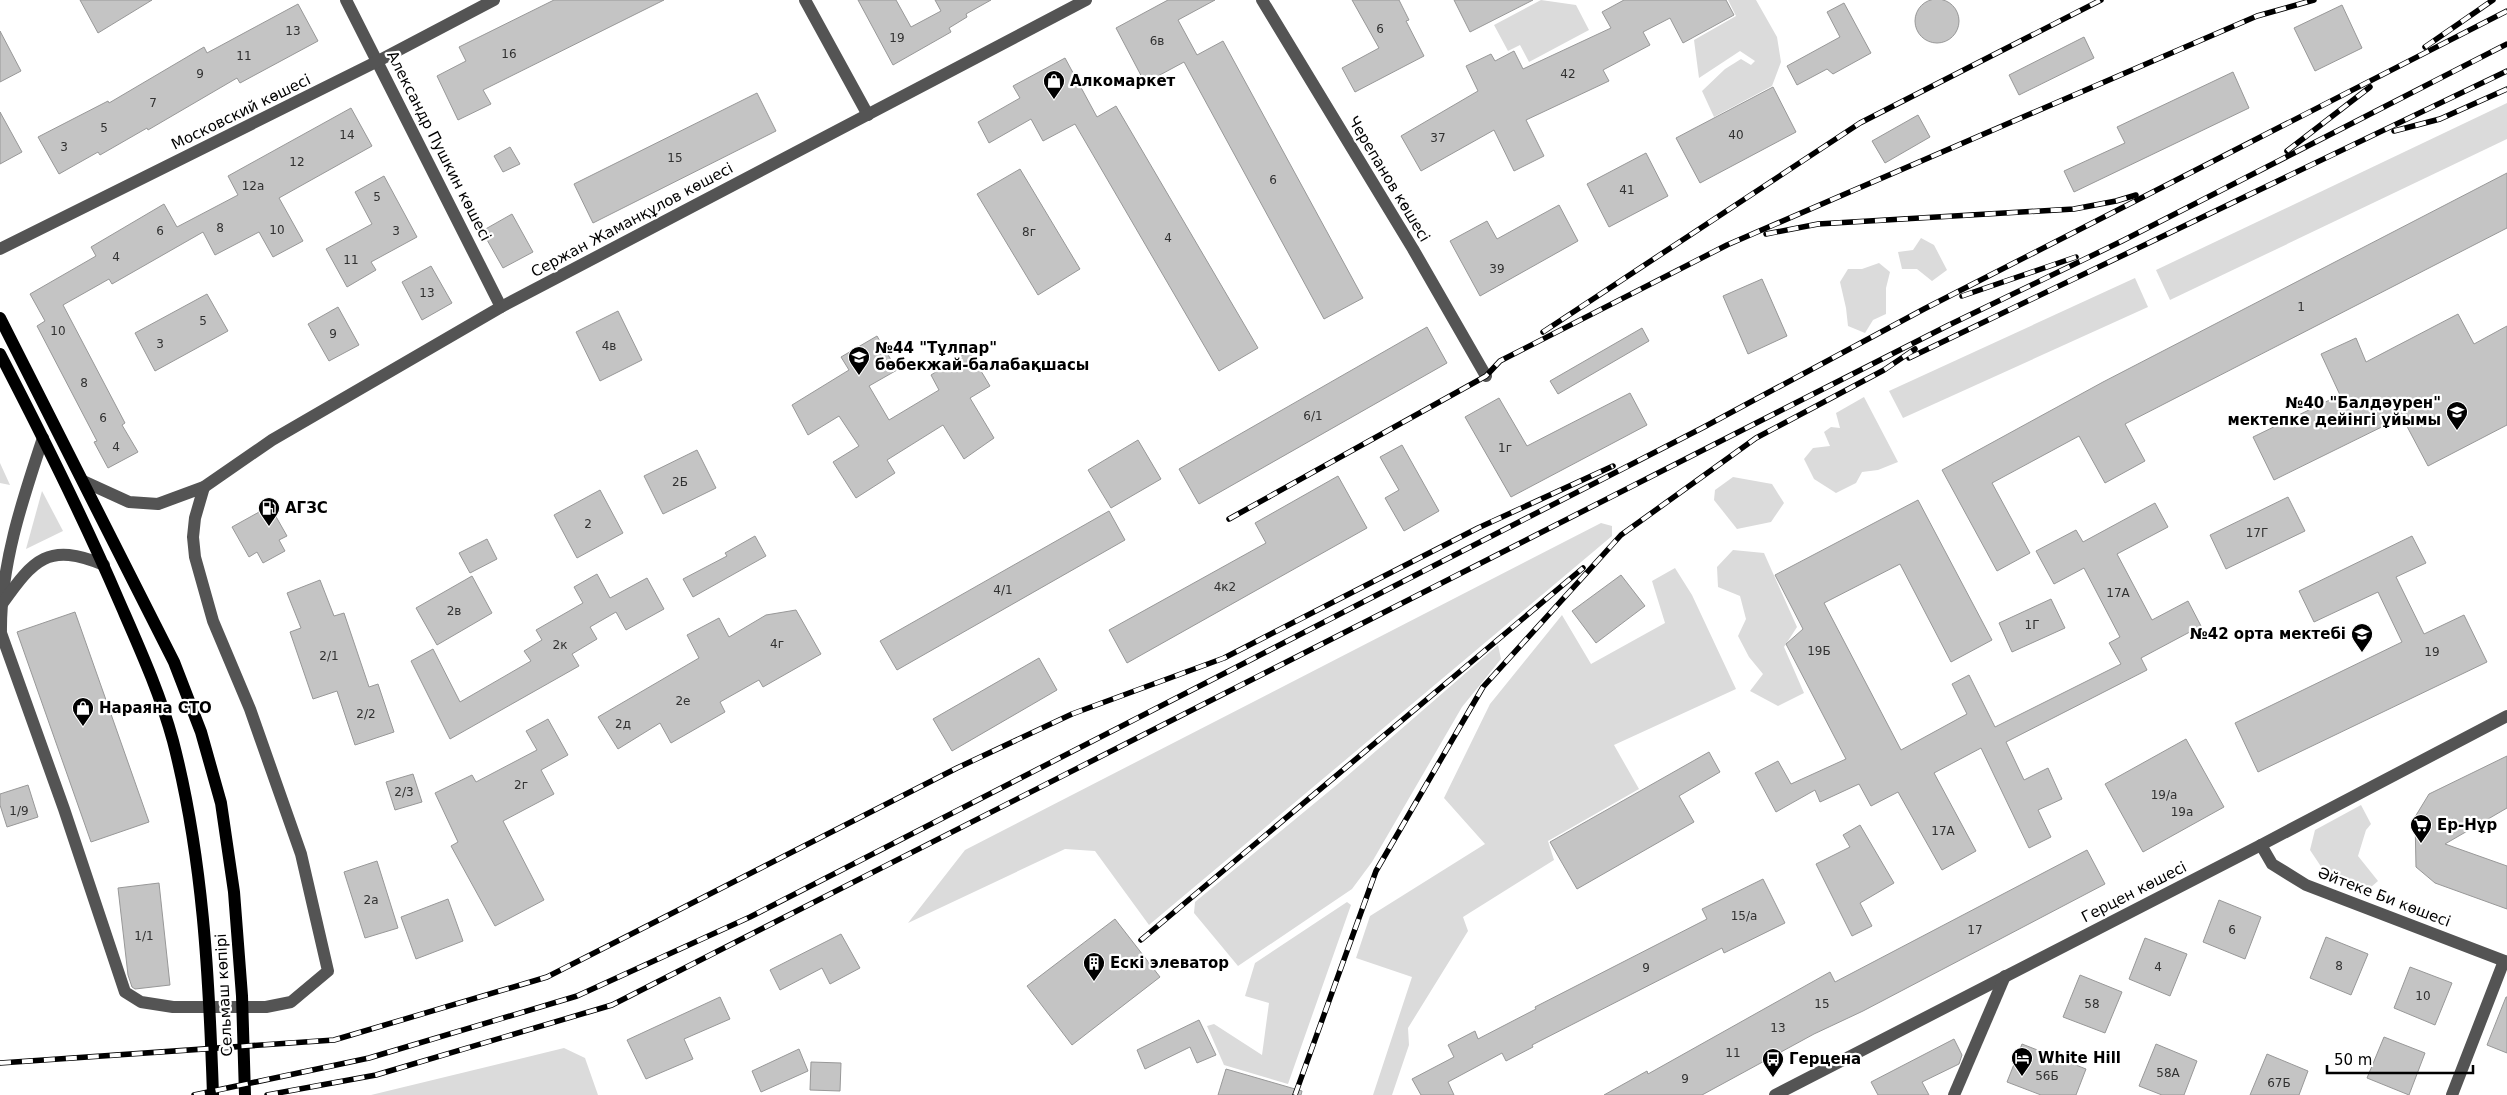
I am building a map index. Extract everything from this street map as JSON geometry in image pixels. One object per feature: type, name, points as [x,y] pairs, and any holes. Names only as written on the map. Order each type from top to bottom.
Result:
[{"type":"main road","name":"Сельмаш көпірі","points":[[0,318],[174,662],[194,715],[221,803],[234,892],[242,996],[245,1095]]},
{"type":"main road","name":"Сельмаш көпірі","points":[[0,354],[86,525],[104,565],[148,668],[172,739],[189,813],[202,895],[210,998],[213,1095]]},
{"type":"street","name":"Александр Пушкин көшесі","points":[[346,0],[501,306]]},
{"type":"street","name":"Московский көшесі","points":[[0,249],[378,61],[494,0]]},
{"type":"street","points":[[805,0],[868,115]]},
{"type":"street","name":"Сержан Жаманқұлов көшесі","points":[[83,482],[128,502],[151,504],[175,499],[204,487],[272,440],[501,306],[1086,0]]},
{"type":"street","name":"Черепанов көшесі","points":[[1262,0],[1486,376]]},
{"type":"street","points":[[43,438],[31,474],[6,567],[1,606],[1,633],[64,809],[125,992],[141,1002],[173,1007],[266,1007],[290,1002],[328,971],[301,854],[250,709],[214,621],[195,557],[193,537],[195,518],[204,487]]},
{"type":"street","points":[[1,606],[18,581],[33,566],[45,558],[70,554],[104,565]]},
{"type":"street","name":"Герцен көшесі","points":[[1775,1095],[2507,716]]},
{"type":"street","name":"Әйтеке Би көшесі","points":[[2261,845],[2272,864],[2306,885],[2506,962]]},
{"type":"street","points":[[2452,1095],[2506,962]]},
{"type":"street","points":[[1954,1095],[2004,976]]},
{"type":"shaded area","points":[[1541,0],[1576,5],[1589,30],[1529,62],[1520,45],[1508,51],[1494,25]]},
{"type":"shaded area","points":[[1728,0],[1756,0],[1777,37],[1781,62],[1772,86],[1714,117],[1702,91],[1725,69],[1741,59],[1751,65],[1755,61],[1740,51],[1699,78],[1694,40],[1736,16]]},
{"type":"shaded area","points":[[2507,103],[2507,139],[2170,300],[2156,270]]},
{"type":"shaded area","points":[[1921,238],[1934,245],[1947,270],[1932,281],[1917,269],[1902,269],[1898,252],[1913,250]]},
{"type":"shaded area","points":[[1879,263],[1890,272],[1886,288],[1886,314],[1873,320],[1865,333],[1848,326],[1840,282],[1848,269],[1862,269]]},
{"type":"shaded area","points":[[2135,278],[2148,307],[1903,418],[1889,391]]},
{"type":"shaded area","points":[[1864,397],[1898,462],[1878,470],[1862,472],[1856,483],[1836,493],[1814,479],[1804,459],[1813,448],[1830,446],[1824,432],[1831,427],[1840,428],[1836,413]]},
{"type":"shaded area","points":[[0,463],[10,485],[0,483]]},
{"type":"shaded area","points":[[1733,477],[1772,484],[1784,503],[1771,522],[1737,529],[1714,500],[1715,490]]},
{"type":"shaded area","points":[[42,491],[63,531],[26,549]]},
{"type":"shaded area","points":[[1601,523],[1612,526],[1612,536],[1149,925],[1095,851],[1065,849],[908,923],[965,850]]},
{"type":"shaded area","points":[[1733,550],[1764,553],[1797,627],[1784,647],[1804,693],[1778,706],[1750,691],[1763,674],[1749,657],[1738,636],[1746,619],[1740,596],[1718,587],[1717,567]]},
{"type":"shaded area","points":[[1675,568],[1692,595],[1736,689],[1614,745],[1639,789],[1548,841],[1554,860],[1463,917],[1468,931],[1408,1028],[1409,1045],[1392,1095],[1373,1095],[1412,977],[1356,958],[1370,916],[1485,844],[1444,798],[1490,704],[1562,615],[1591,664],[1665,623],[1652,581]]},
{"type":"shaded area","points":[[1498,645],[1501,659],[1462,707],[1372,862],[1352,889],[1238,966],[1194,913],[1195,902],[1339,783]]},
{"type":"shaded area","points":[[2361,805],[2371,824],[2366,830],[2358,856],[2378,881],[2364,893],[2326,874],[2310,850],[2315,830]]},
{"type":"shaded area","points":[[1347,902],[1351,905],[1288,1084],[1224,1065],[1207,1026],[1214,1024],[1262,1055],[1269,1003],[1245,996],[1255,963]]},
{"type":"shaded area","points":[[564,1048],[585,1058],[598,1095],[371,1095]]},
{"type":"building","points":[[1937,-1],[1949,3],[1955,9],[1959,21],[1955,33],[1949,39],[1937,43],[1925,39],[1919,33],[1915,21],[1919,9],[1925,3]]},
{"type":"building","points":[[80,0],[152,0],[98,33]]},
{"type":"building","points":[[554,0],[664,0],[483,90],[491,104],[458,120],[437,76],[466,61],[459,47]]},
{"type":"building","points":[[858,0],[896,0],[911,27],[941,11],[935,0],[991,0],[966,14],[967,17],[949,28],[951,32],[893,65]]},
{"type":"building","points":[[1168,0],[1215,0],[1178,20],[1197,55],[1223,41],[1363,298],[1324,319],[1184,62],[1145,83],[1116,28]]},
{"type":"building","points":[[1352,0],[1399,0],[1409,20],[1406,21],[1424,56],[1355,92],[1342,68],[1379,48]]},
{"type":"building","points":[[1454,0],[1533,0],[1470,32]]},
{"type":"building","points":[[1624,0],[1726,0],[1734,15],[1683,43],[1670,18],[1643,32],[1650,45],[1603,70],[1609,81],[1526,120],[1544,156],[1514,171],[1494,130],[1421,171],[1401,136],[1478,91],[1466,66],[1491,54],[1495,61],[1514,51],[1523,69],[1611,28],[1602,12]]},
{"type":"building","points":[[1844,3],[1871,53],[1833,74],[1827,69],[1797,85],[1787,66],[1840,37],[1827,12]]},
{"type":"building","points":[[298,4],[318,41],[240,83],[237,78],[148,130],[147,128],[100,155],[98,152],[59,174],[38,137],[108,101],[109,103],[204,47],[207,53]]},
{"type":"building","points":[[2342,5],[2362,48],[2315,71],[2294,28]]},
{"type":"building","points":[[0,31],[21,71],[0,82]]},
{"type":"building","points":[[2084,37],[2094,58],[2019,95],[2009,75]]},
{"type":"building","points":[[1065,58],[1097,117],[1116,106],[1258,348],[1219,371],[1075,124],[1043,141],[1031,119],[989,143],[978,122],[1020,98],[1013,86]]},
{"type":"building","points":[[2233,72],[2249,108],[2074,192],[2064,171],[2125,143],[2117,127]]},
{"type":"building","points":[[1773,87],[1796,132],[1700,183],[1676,138]]},
{"type":"building","points":[[757,93],[776,131],[593,223],[574,184]]},
{"type":"building","points":[[351,108],[372,146],[279,198],[303,241],[273,257],[259,232],[215,255],[203,232],[112,284],[109,279],[63,305],[125,423],[122,425],[138,452],[108,468],[94,442],[97,441],[37,326],[45,321],[30,294],[96,256],[91,247],[164,204],[177,227],[238,195],[228,176]]},
{"type":"building","points":[[0,112],[22,152],[0,164]]},
{"type":"building","points":[[1918,115],[1930,137],[1885,163],[1872,141]]},
{"type":"building","points":[[510,147],[520,164],[503,172],[494,156]]},
{"type":"building","points":[[1646,153],[1668,196],[1609,227],[1587,184]]},
{"type":"building","points":[[1020,169],[1080,269],[1038,295],[977,194]]},
{"type":"building","points":[[2507,173],[2507,228],[2125,424],[2145,461],[2105,483],[2079,436],[1992,483],[2030,553],[1997,571],[1942,470],[2103,382]]},
{"type":"building","points":[[384,176],[417,237],[371,262],[376,270],[347,287],[326,249],[372,224],[355,192]]},
{"type":"building","points":[[1559,205],[1578,241],[1480,296],[1450,241],[1487,221],[1497,239]]},
{"type":"building","points":[[512,214],[533,252],[503,268],[482,231]]},
{"type":"building","points":[[431,266],[452,303],[422,320],[402,282]]},
{"type":"building","points":[[1762,279],[1787,336],[1748,354],[1723,296]]},
{"type":"building","points":[[207,294],[228,331],[155,371],[135,333]]},
{"type":"building","points":[[338,307],[359,345],[329,361],[308,324]]},
{"type":"building","points":[[618,311],[642,360],[600,381],[576,332]]},
{"type":"building","points":[[2458,314],[2474,344],[2507,326],[2507,425],[2428,466],[2402,417],[2274,480],[2253,437],[2340,395],[2321,354],[2356,338],[2366,362]]},
{"type":"building","points":[[1427,327],[1447,363],[1199,504],[1179,469]]},
{"type":"building","points":[[1642,328],[1649,341],[1558,394],[1550,381]]},
{"type":"building","points":[[877,336],[897,370],[869,386],[889,420],[939,390],[931,375],[969,351],[990,386],[970,398],[994,438],[964,459],[943,425],[887,460],[895,473],[856,498],[833,462],[859,446],[839,416],[808,435],[792,405],[849,370],[841,357]]},
{"type":"building","points":[[1630,393],[1647,425],[1511,497],[1465,417],[1499,398],[1527,446]]},
{"type":"building","points":[[1138,440],[1161,479],[1111,508],[1088,470]]},
{"type":"building","points":[[1402,445],[1439,511],[1404,531],[1385,498],[1399,490],[1380,457]]},
{"type":"building","points":[[697,450],[716,488],[663,514],[644,476]]},
{"type":"building","points":[[1338,476],[1367,528],[1127,663],[1109,630],[1266,543],[1255,523]]},
{"type":"building","points":[[600,490],[623,533],[577,558],[554,515]]},
{"type":"building","points":[[2288,497],[2305,531],[2226,569],[2210,535]]},
{"type":"building","points":[[1918,500],[1992,640],[1951,662],[1900,564],[1824,603],[1901,750],[1967,714],[1952,684],[1969,675],[1995,727],[2121,664],[2109,643],[2120,637],[2084,568],[2054,584],[2036,551],[2076,530],[2083,542],[2155,503],[2168,527],[2117,554],[2152,620],[2188,601],[2201,626],[2141,658],[2147,670],[2006,742],[2024,780],[2048,768],[2062,799],[2038,810],[2051,837],[2029,848],[1981,748],[1934,773],[1976,851],[1942,870],[1898,792],[1871,806],[1859,784],[1820,802],[1815,790],[1776,812],[1755,773],[1778,761],[1791,784],[1846,759],[1786,644],[1803,629],[1775,575]]},
{"type":"building","points":[[270,506],[287,536],[279,540],[285,551],[263,563],[257,552],[249,557],[232,527]]},
{"type":"building","points":[[1109,511],[1125,540],[897,670],[880,641]]},
{"type":"building","points":[[755,536],[766,556],[693,597],[683,579],[727,556],[725,553]]},
{"type":"building","points":[[2412,536],[2426,563],[2396,577],[2424,634],[2464,615],[2487,662],[2258,772],[2235,723],[2402,642],[2378,592],[2314,622],[2299,591]]},
{"type":"building","points":[[487,539],[497,559],[470,573],[459,553]]},
{"type":"building","points":[[597,574],[610,598],[647,578],[664,609],[626,630],[616,612],[590,627],[597,639],[572,654],[579,666],[450,739],[411,661],[433,649],[460,702],[531,661],[524,651],[542,640],[536,630],[583,603],[574,587]]},
{"type":"building","points":[[1621,575],[1645,606],[1596,643],[1572,611]]},
{"type":"building","points":[[472,576],[492,613],[437,645],[416,608]]},
{"type":"building","points":[[320,580],[334,616],[344,613],[369,687],[378,684],[394,732],[355,745],[337,691],[313,699],[290,632],[301,628],[287,593]]},
{"type":"building","points":[[2051,599],[2065,628],[2012,652],[1999,623]]},
{"type":"building","points":[[796,610],[821,654],[763,687],[759,680],[720,702],[725,712],[671,743],[660,723],[618,749],[598,717],[699,658],[687,635],[719,618],[729,637],[766,615]]},
{"type":"building","name":"Нараяна СТО","points":[[75,612],[149,822],[91,842],[17,632]]},
{"type":"building","points":[[1039,658],[1057,690],[952,751],[933,719]]},
{"type":"building","points":[[548,719],[568,755],[541,770],[554,794],[503,821],[544,900],[495,926],[451,846],[458,842],[435,793],[472,775],[476,782],[537,750],[526,731]]},
{"type":"building","points":[[2186,739],[2224,807],[2143,852],[2105,784]]},
{"type":"building","points":[[1709,752],[1720,772],[1679,796],[1694,822],[1577,889],[1550,842]]},
{"type":"building","points":[[2507,756],[2507,808],[2445,844],[2507,866],[2507,909],[2435,883],[2416,867],[2415,817],[2429,794]]},
{"type":"building","points":[[413,774],[422,802],[395,810],[386,782]]},
{"type":"building","points":[[28,785],[38,817],[7,827],[0,805],[0,794]]},
{"type":"building","points":[[1860,825],[1894,883],[1860,903],[1872,926],[1852,936],[1816,864],[1850,847],[1843,835]]},
{"type":"building","points":[[2087,850],[2105,884],[1863,1011],[1814,1034],[1702,1095],[1604,1095],[1647,1071],[1648,1074],[1830,972],[1835,982]]},
{"type":"building","points":[[377,861],[398,928],[365,938],[344,872]]},
{"type":"building","points":[[1763,879],[1785,923],[1724,953],[1722,948],[1532,1045],[1533,1047],[1506,1061],[1502,1053],[1448,1082],[1454,1095],[1421,1095],[1412,1079],[1454,1057],[1448,1045],[1475,1031],[1478,1039],[1536,1009],[1535,1007],[1707,919],[1702,909]]},
{"type":"building","points":[[159,883],[170,985],[135,989],[132,987],[128,975],[118,888]]},
{"type":"building","points":[[448,899],[463,941],[416,959],[401,917]]},
{"type":"building","points":[[2219,900],[2261,917],[2245,959],[2203,942]]},
{"type":"building","name":"Ескі элеватор","points":[[1115,919],[1160,977],[1072,1045],[1027,986]]},
{"type":"building","points":[[841,934],[860,968],[830,984],[822,968],[780,990],[770,970]]},
{"type":"building","points":[[2326,937],[2368,954],[2351,995],[2310,978]]},
{"type":"building","points":[[2145,938],[2187,954],[2170,996],[2129,979]]},
{"type":"building","points":[[2410,967],[2452,983],[2435,1025],[2394,1008]]},
{"type":"building","points":[[2080,975],[2122,992],[2105,1033],[2063,1017]]},
{"type":"building","points":[[720,997],[730,1019],[684,1039],[693,1059],[646,1079],[627,1040]]},
{"type":"building","points":[[2507,997],[2507,1053],[2487,1045]]},
{"type":"building","points":[[1199,1020],[1216,1055],[1197,1063],[1190,1047],[1145,1069],[1137,1050]]},
{"type":"building","points":[[2384,1037],[2425,1053],[2409,1095],[2367,1078]]},
{"type":"building","points":[[1954,1039],[1962,1055],[1959,1064],[1922,1082],[1929,1095],[1878,1095],[1871,1082]]},
{"type":"building","points":[[2022,1044],[2086,1069],[2076,1095],[2041,1095],[2007,1082]]},
{"type":"building","points":[[2156,1044],[2197,1061],[2184,1095],[2162,1095],[2139,1086]]},
{"type":"building","points":[[799,1049],[808,1071],[761,1092],[752,1071]]},
{"type":"building","points":[[2267,1054],[2308,1071],[2299,1095],[2250,1095]]},
{"type":"building","points":[[811,1062],[841,1063],[840,1091],[810,1090]]},
{"type":"building","points":[[1226,1069],[1302,1091],[1301,1095],[1218,1095]]},
{"type":"railway","points":[[1543,332],[1860,123],[2101,0]]},
{"type":"railway","points":[[1229,519],[1486,376],[1500,361],[1727,245],[2257,16],[2314,0]]},
{"type":"railway","points":[[2425,47],[2493,0]]},
{"type":"railway","points":[[194,1095],[369,1058],[577,996],[750,917],[1704,427],[1924,309],[2507,11]]},
{"type":"railway","points":[[267,1095],[376,1075],[612,1005],[1947,326],[2122,241],[2507,44]]},
{"type":"railway","points":[[1909,358],[2507,71]]},
{"type":"railway","points":[[2287,151],[2370,87]]},
{"type":"railway","points":[[2394,131],[2440,119],[2507,89]]},
{"type":"railway","points":[[1766,234],[1818,224],[2074,209],[2136,195]]},
{"type":"railway","points":[[1962,296],[2076,257]]},
{"type":"railway","points":[[1295,1095],[1376,871],[1483,687],[1621,535],[1756,438],[1884,370],[1915,349]]},
{"type":"railway","points":[[0,1063],[334,1040],[547,977],[957,768],[1072,714],[1224,658],[1478,528],[1613,466]]},
{"type":"railway","points":[[1141,940],[1583,568]]},
{"type":"place","name":"Алкомаркет","points":[[1054,100]]},
{"type":"place","name":"№44 \"Тұлпар\" бөбекжай-балабақшасы","points":[[859,376]]},
{"type":"place","name":"№40 \"Балдәурен\" мектепке дейінгі ұйымы","points":[[2457,431]]},
{"type":"place","name":"АГЗС","points":[[269,527]]},
{"type":"place","name":"№42 орта мектебі","points":[[2362,653]]},
{"type":"place","name":"Нараяна СТО","points":[[83,727]]},
{"type":"place","name":"Ер-Нұр","points":[[2421,844]]},
{"type":"place","name":"Ескі элеватор","points":[[1094,982]]},
{"type":"place","name":"White Hill","points":[[2022,1077]]},
{"type":"place","name":"Герцена","points":[[1773,1078]]}]
